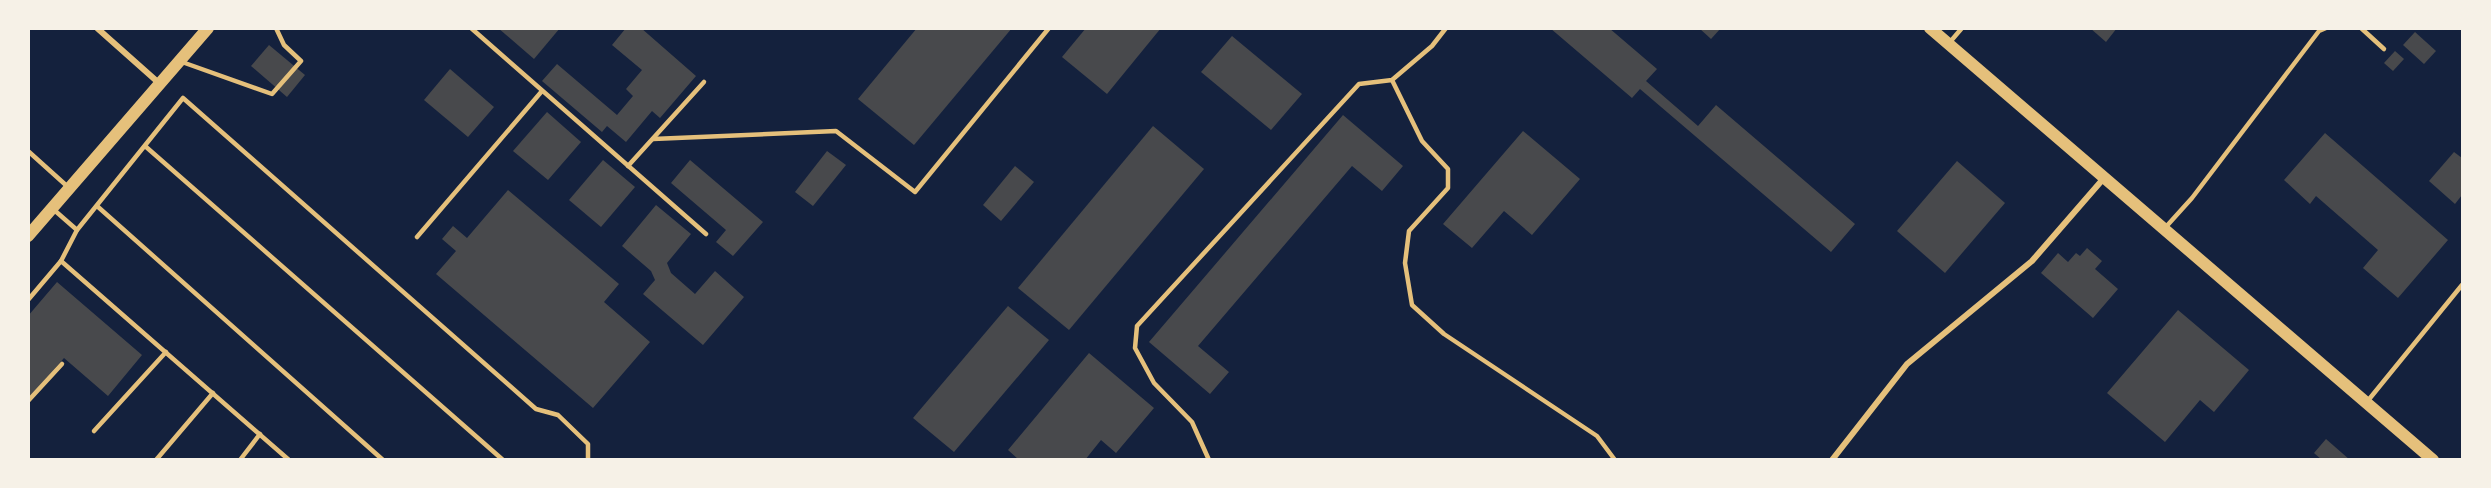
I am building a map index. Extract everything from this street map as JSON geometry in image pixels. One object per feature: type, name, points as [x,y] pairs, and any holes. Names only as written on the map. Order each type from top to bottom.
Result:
[{"type":"main road","points":[[28,236],[208,28]]},
{"type":"main road","points":[[1930,28],[2433,459]]},
{"type":"street","points":[[97,28],[160,84]]},
{"type":"street","points":[[1832,459],[1907,364],[2032,261],[2104,178]]},
{"type":"lane","points":[[180,61],[272,94],[301,61],[284,45],[276,28]]},
{"type":"lane","points":[[471,28],[706,234]]},
{"type":"lane","points":[[653,139],[836,131],[915,192],[1049,28]]},
{"type":"lane","points":[[1209,459],[1192,422],[1154,384],[1135,348],[1137,326],[1359,84],[1392,80],[1432,46],[1446,28]]},
{"type":"lane","points":[[1949,44],[1962,28]]},
{"type":"lane","points":[[2164,229],[2192,198],[2319,32],[2326,28]]},
{"type":"lane","points":[[2361,28],[2384,49]]},
{"type":"lane","points":[[1392,80],[1422,141],[1448,169],[1448,188],[1409,231],[1405,263],[1412,305],[1444,334],[1597,436],[1615,459]]},
{"type":"lane","points":[[628,166],[704,82]]},
{"type":"lane","points":[[417,237],[542,91]]},
{"type":"lane","points":[[28,300],[61,261],[77,230],[183,98],[536,409],[558,415],[588,444],[588,459]]},
{"type":"lane","points":[[145,146],[503,459]]},
{"type":"lane","points":[[28,151],[70,189]]},
{"type":"lane","points":[[97,206],[383,459]]},
{"type":"lane","points":[[53,209],[77,230]]},
{"type":"lane","points":[[61,261],[289,459]]},
{"type":"lane","points":[[2366,403],[2463,285]]},
{"type":"lane","points":[[94,431],[166,352]]},
{"type":"lane","points":[[28,401],[62,364]]},
{"type":"lane","points":[[156,459],[213,393]]},
{"type":"lane","points":[[240,459],[260,435]]},
{"type":"building","points":[[498,28],[560,28],[534,59]]},
{"type":"building","points":[[626,28],[641,28],[696,76],[660,118],[652,111],[626,142],[607,126],[602,132],[542,81],[557,64],[617,115],[633,96],[626,89],[642,70],[612,45]]},
{"type":"building","points":[[917,28],[1012,28],[914,145],[858,99]]},
{"type":"building","points":[[1086,28],[1161,28],[1107,94],[1062,57]]},
{"type":"building","points":[[1550,28],[1609,28],[1657,69],[1646,81],[1698,126],[1716,105],[1855,224],[1831,252],[1640,89],[1632,98]]},
{"type":"building","points":[[1699,28],[1721,28],[1711,39]]},
{"type":"building","points":[[2090,28],[2117,28],[2106,42]]},
{"type":"building","points":[[2415,32],[2436,51],[2424,64],[2403,45]]},
{"type":"building","points":[[1232,36],[1302,94],[1271,130],[1201,72]]},
{"type":"building","points":[[269,45],[305,75],[287,97],[251,66]]},
{"type":"building","points":[[2395,51],[2404,59],[2393,71],[2384,63]]},
{"type":"building","points":[[450,69],[494,107],[468,137],[424,100]]},
{"type":"building","points":[[547,112],[581,142],[548,180],[513,151]]},
{"type":"building","points":[[1343,115],[1403,166],[1382,191],[1352,166],[1198,346],[1229,372],[1210,394],[1149,342]]},
{"type":"building","points":[[1153,126],[1204,169],[1069,330],[1018,288]]},
{"type":"building","points":[[1523,131],[1580,179],[1532,235],[1504,211],[1472,248],[1443,224]]},
{"type":"building","points":[[2325,133],[2448,240],[2398,298],[2363,268],[2378,250],[2316,196],[2310,204],[2284,180]]},
{"type":"building","points":[[827,151],[846,165],[813,206],[795,192]]},
{"type":"building","points":[[2454,152],[2462,158],[2462,195],[2455,204],[2429,181]]},
{"type":"building","points":[[603,160],[635,187],[601,227],[569,200]]},
{"type":"building","points":[[690,160],[763,222],[733,256],[716,242],[726,230],[671,183]]},
{"type":"building","points":[[1957,161],[2005,203],[1945,273],[1897,231]]},
{"type":"building","points":[[1015,166],[1034,182],[1001,221],[983,205]]},
{"type":"building","points":[[508,190],[619,284],[604,302],[650,342],[593,408],[436,274],[456,251],[442,239],[453,226],[467,238]]},
{"type":"building","points":[[656,205],[691,234],[667,263],[671,273],[695,294],[715,271],[744,297],[703,345],[643,294],[655,280],[651,271],[622,246]]},
{"type":"building","points":[[2087,248],[2102,261],[2095,269],[2118,289],[2093,318],[2041,273],[2058,253],[2068,262],[2076,253],[2080,256]]},
{"type":"building","points":[[57,282],[142,355],[108,396],[64,358],[28,399],[28,316]]},
{"type":"building","points":[[1008,306],[1049,340],[954,452],[913,418]]},
{"type":"building","points":[[2178,310],[2249,370],[2214,412],[2200,400],[2165,442],[2107,393]]},
{"type":"building","points":[[1089,353],[1154,408],[1116,453],[1101,440],[1085,460],[1019,460],[1008,450]]},
{"type":"building","points":[[2326,439],[2350,460],[2322,460],[2314,453]]}]
